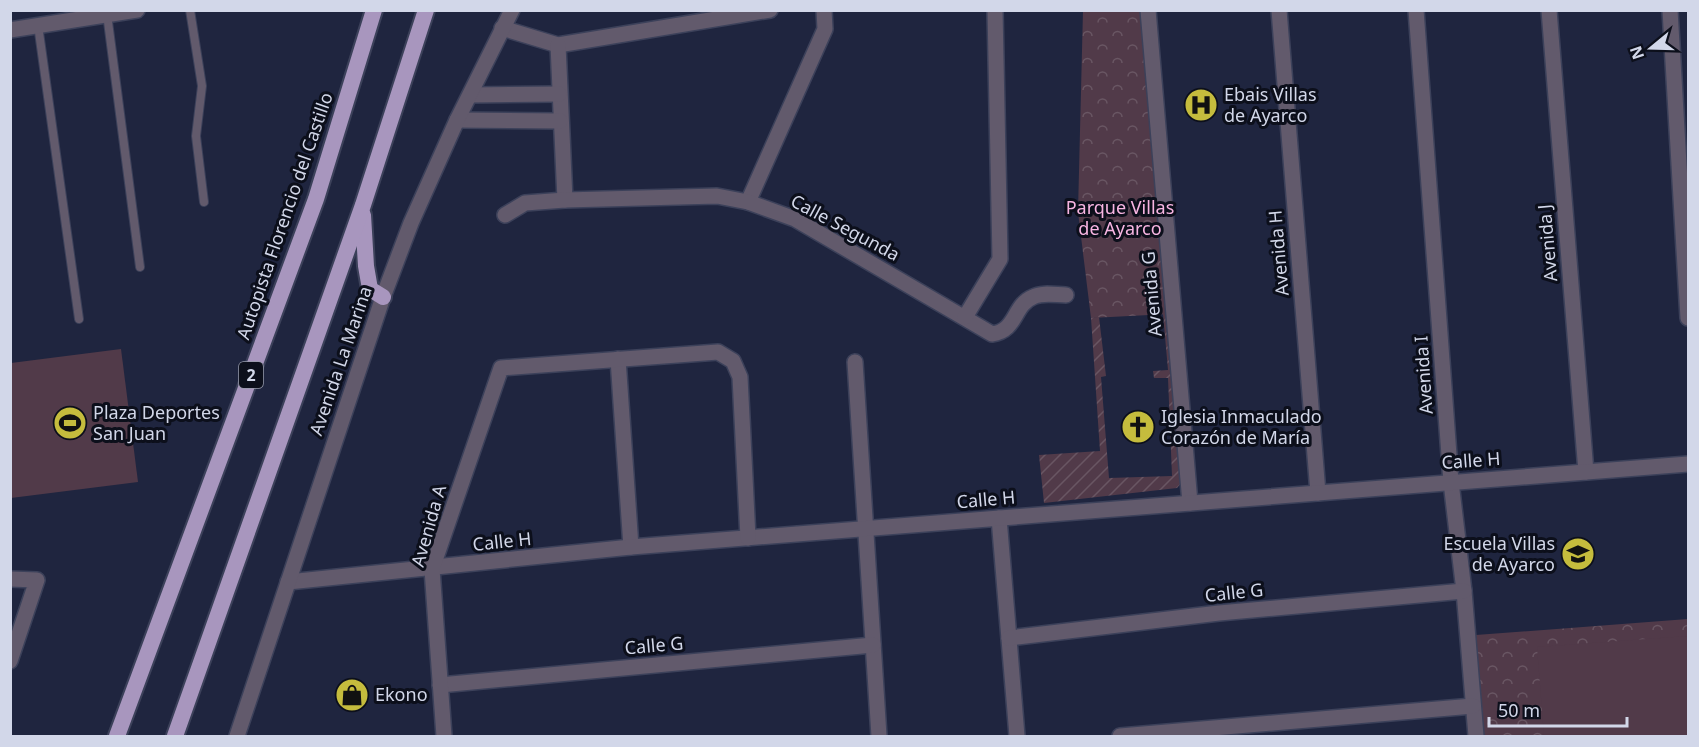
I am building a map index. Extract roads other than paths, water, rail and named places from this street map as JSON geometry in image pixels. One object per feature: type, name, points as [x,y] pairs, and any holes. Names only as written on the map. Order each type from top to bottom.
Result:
[{"type":"highway","points":[[174,736],[363,205],[426,10]]},
{"type":"highway","name":"Autopista Florencio del Castillo","points":[[117,736],[316,199],[370,13]]},
{"type":"highway","points":[[363,205],[366,266],[370,289],[383,297]]},
{"type":"street","points":[[10,30],[47,21],[137,10]]},
{"type":"street","name":"Avenida La Marina","points":[[237,736],[383,297],[411,223],[457,120],[512,10]]},
{"type":"street","points":[[502,28],[558,45],[770,10]]},
{"type":"street","points":[[748,202],[825,29],[824,10]]},
{"type":"street","points":[[965,317],[1000,259],[995,10]]},
{"type":"street","name":"Avenida G","points":[[1148,10],[1190,503]]},
{"type":"street","name":"Avenida H","points":[[1279,10],[1318,493]]},
{"type":"street","name":"Avenida I","points":[[1416,10],[1451,482],[1464,591],[1476,736]]},
{"type":"street","name":"Avenida J","points":[[1549,10],[1586,472]]},
{"type":"street","points":[[1670,10],[1689,318]]},
{"type":"street","points":[[558,45],[565,200]]},
{"type":"street","points":[[470,95],[559,94]]},
{"type":"street","points":[[457,120],[560,121]]},
{"type":"street","name":"Calle Segunda","points":[[505,215],[525,203],[565,200],[717,196],[748,202],[795,219],[992,334],[1002,333],[1009,327],[1024,302],[1031,297],[1039,294],[1066,295]]},
{"type":"street","points":[[631,547],[618,359],[718,352],[732,361],[740,377],[748,538]]},
{"type":"street","name":"Avenida A","points":[[444,736],[432,568],[501,368],[618,359]]},
{"type":"street","points":[[855,362],[879,736]]},
{"type":"street","name":"Calle H","points":[[288,582],[631,547],[1689,464]]},
{"type":"street","points":[[999,518],[1017,736]]},
{"type":"street","points":[[10,579],[37,580],[10,661]]},
{"type":"street","name":"Calle G","points":[[1009,638],[1219,613],[1464,591]]},
{"type":"street","name":"Calle G","points":[[440,686],[873,645]]},
{"type":"street","points":[[1120,736],[1473,706]]},
{"type":"lane","points":[[190,10],[202,86],[196,136],[204,202]]},
{"type":"lane","points":[[107,14],[140,267]]},
{"type":"lane","points":[[47,21],[79,319]]},
{"type":"place","name":"Ebais Villas de Ayarco","points":[[1201,105]]},
{"type":"place","name":"Plaza Deportes San Juan","points":[[70,423]]},
{"type":"place","name":"Iglesia Inmaculado Corazón de María","points":[[1138,427]]},
{"type":"place","name":"Escuela Villas de Ayarco","points":[[1578,554]]},
{"type":"place","name":"Ekono","points":[[352,695]]},
{"type":"park label","name":"Parque Villas de Ayarco","points":[[1120,218]]}]
